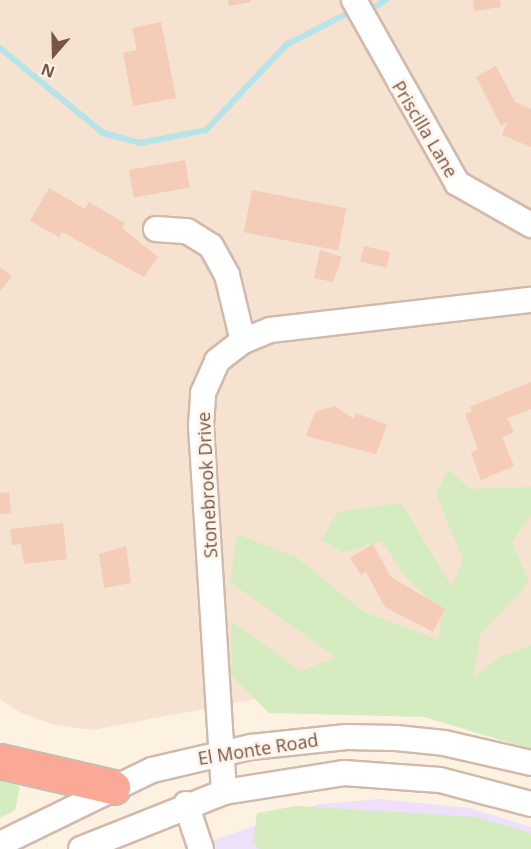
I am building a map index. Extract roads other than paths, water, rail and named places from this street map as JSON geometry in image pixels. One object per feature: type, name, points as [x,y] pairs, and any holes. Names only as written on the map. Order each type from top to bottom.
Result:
[{"type":"highway","points":[[0,761],[113,787]]},
{"type":"street","name":"Priscilla Lane","points":[[354,0],[457,183],[531,225]]},
{"type":"street","points":[[156,229],[187,231],[211,246],[226,275],[243,341]]},
{"type":"street","name":"Stonebrook Drive","points":[[224,792],[220,753],[203,393],[217,361],[243,341],[292,326],[531,300]]},
{"type":"street","name":"El Monte Road","points":[[0,844],[152,770],[220,753],[298,740],[396,738],[444,743],[531,763]]},
{"type":"street","name":"El Monte Road","points":[[81,849],[186,804],[224,792],[344,774],[440,780],[531,805]]},
{"type":"street","points":[[186,804],[201,849]]},
{"type":"waterway","points":[[373,8],[386,0]]},
{"type":"waterway","points":[[0,48],[103,133],[140,143],[206,130],[286,45],[346,14]]}]
